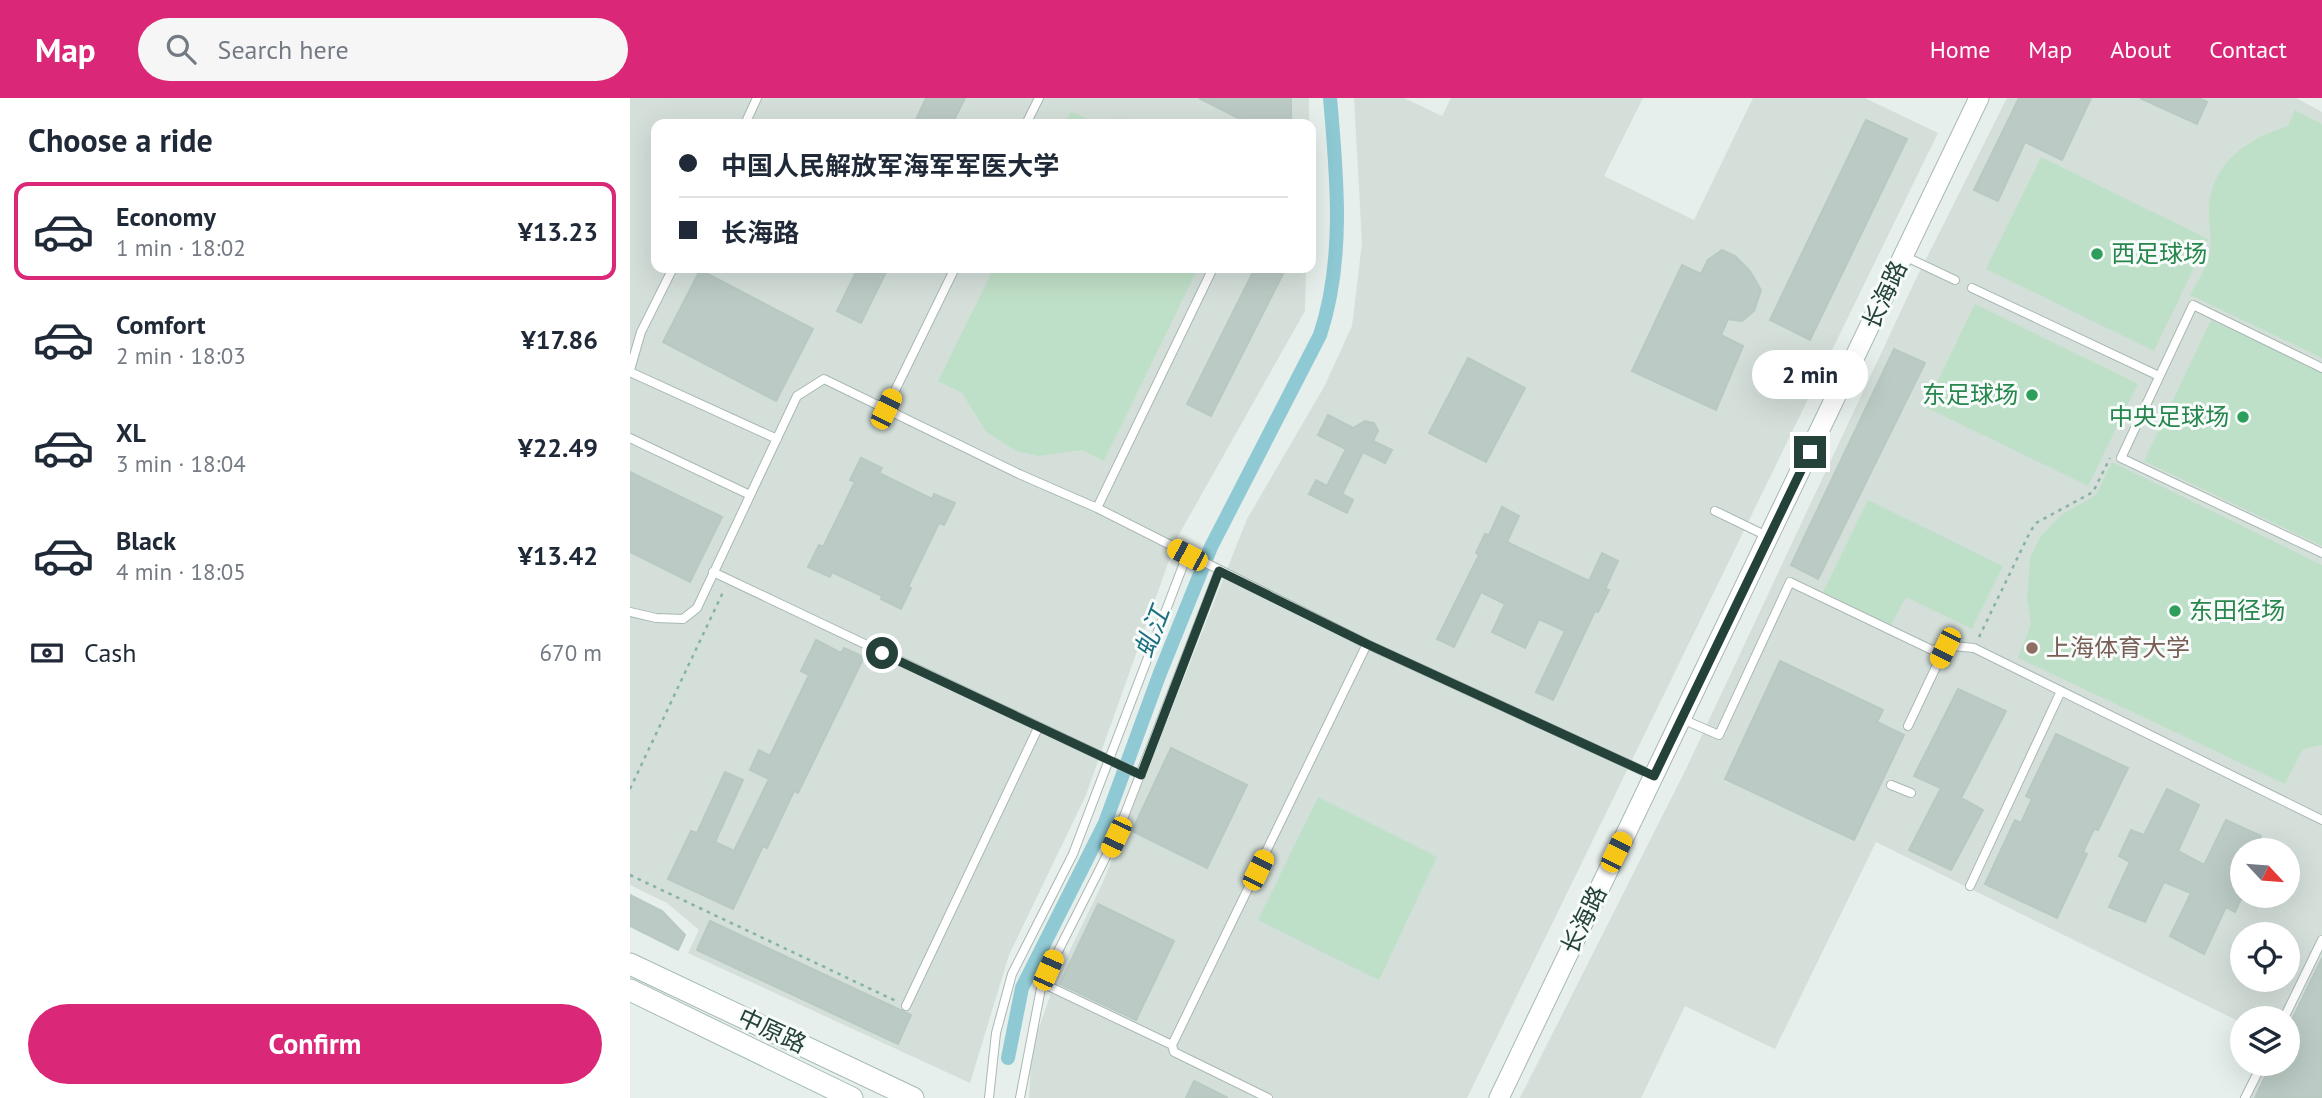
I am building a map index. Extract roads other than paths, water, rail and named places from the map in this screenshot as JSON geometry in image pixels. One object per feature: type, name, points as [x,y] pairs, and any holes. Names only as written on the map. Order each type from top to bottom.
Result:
[{"type":"main road","name":"中原路","points":[[630,964],[914,1098]]},
{"type":"main road","name":"中原路","points":[[630,990],[852,1098]]},
{"type":"street","name":"长海路","points":[[1499,1098],[1979,98]]},
{"type":"lane","points":[[747,119],[757,98]]},
{"type":"lane","points":[[1028,119],[1039,98]]},
{"type":"lane","points":[[1903,256],[1955,279]]},
{"type":"lane","points":[[670,273],[641,332],[630,371],[777,439]]},
{"type":"lane","points":[[886,409],[953,273]]},
{"type":"lane","points":[[1097,508],[1211,273]]},
{"type":"lane","points":[[1972,288],[2159,376]]},
{"type":"lane","points":[[2322,368],[2193,306],[2121,458],[2322,553]]},
{"type":"lane","points":[[630,612],[656,618],[683,619],[696,608],[797,396],[824,379],[1097,508],[1367,644],[1654,776]]},
{"type":"lane","points":[[630,438],[750,495]]},
{"type":"lane","points":[[1714,511],[1769,537]]},
{"type":"lane","points":[[989,1098],[996,1033],[1012,974],[1073,854],[1113,763],[1190,557]]},
{"type":"lane","points":[[1020,1098],[1042,983],[1111,848],[1216,569]]},
{"type":"lane","points":[[713,572],[1137,773]]},
{"type":"lane","points":[[1682,719],[1719,735],[1790,582],[1932,650],[1974,648],[2322,820]]},
{"type":"lane","points":[[1268,1098],[1174,1052],[1172,1045],[1367,644]]},
{"type":"lane","points":[[1908,726],[1945,648]]},
{"type":"lane","points":[[1970,886],[2061,691]]},
{"type":"lane","points":[[906,1006],[1038,728]]},
{"type":"lane","points":[[1891,785],[1911,793]]},
{"type":"lane","points":[[2290,1006],[2322,940]]},
{"type":"lane","points":[[1042,983],[1172,1045]]},
{"type":"lane","points":[[2245,1098],[2256,1076]]},
{"type":"waterway","name":"虬江","points":[[1008,1058],[1022,988],[1105,823],[1160,673],[1211,547],[1320,335],[1328,306],[1336,248],[1337,187],[1330,98]]},
{"type":"place","name":"西足球场","points":[[2097,254]]},
{"type":"place","name":"东足球场","points":[[2032,395]]},
{"type":"place","name":"中央足球场","points":[[2243,417]]},
{"type":"place","name":"东田径场","points":[[2175,611]]},
{"type":"place","name":"上海体育大学","points":[[2032,648]]}]
